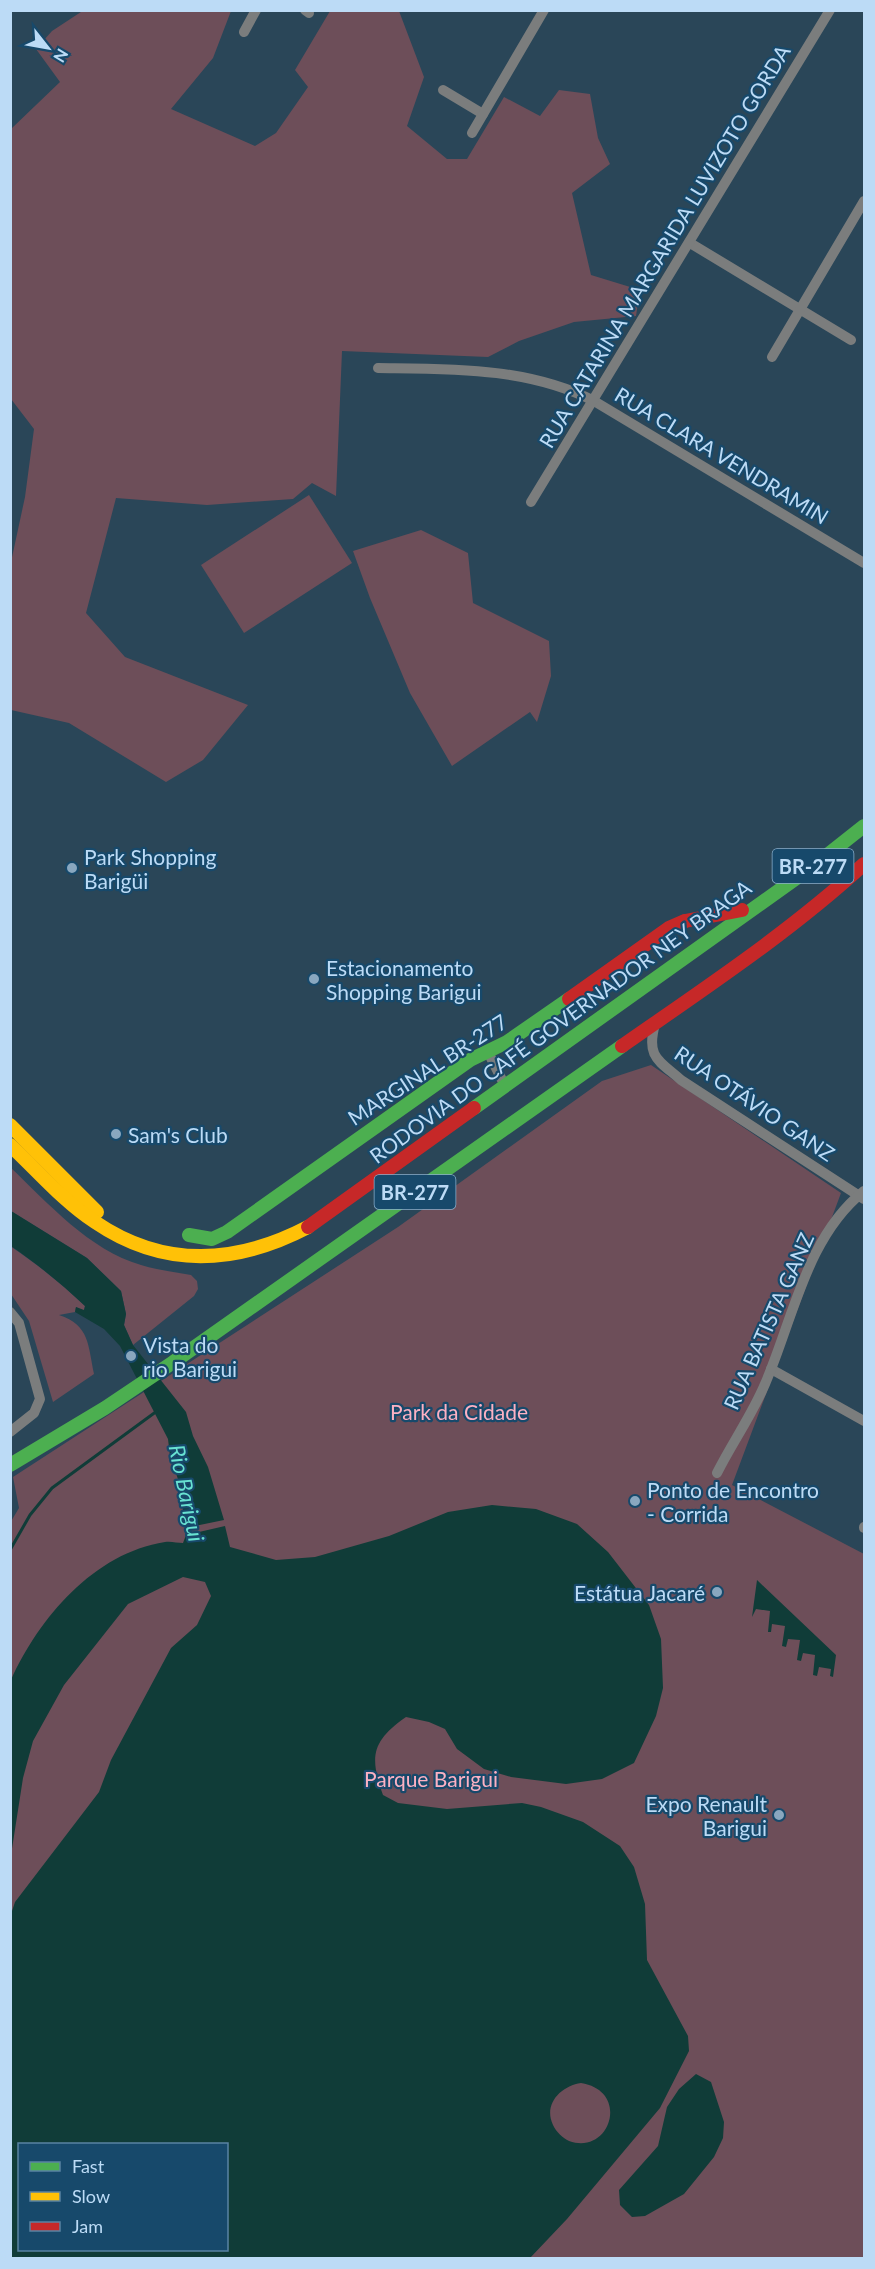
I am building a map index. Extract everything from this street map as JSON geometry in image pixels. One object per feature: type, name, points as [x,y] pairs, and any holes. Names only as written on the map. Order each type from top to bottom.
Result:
[{"type":"main road","name":"RODOVIA DO CAFÉ GOVERNADOR NEY BRAGA","points":[[125,1240],[171,1255],[222,1257],[264,1249],[308,1227],[759,904],[864,826]]},
{"type":"main road","name":"BR-277","points":[[10,1465],[134,1389],[175,1361],[789,928],[864,864]]},
{"type":"main road","points":[[789,928],[864,874]]},
{"type":"main road","name":"MARGINAL BR-277","points":[[189,1235],[213,1239],[227,1232],[470,1060],[507,1042],[669,928],[685,921],[723,916],[759,904]]},
{"type":"main road","points":[[10,1125],[125,1240]]},
{"type":"main road","points":[[10,1145],[80,1211],[125,1240]]},
{"type":"street","points":[[244,32],[256,10]]},
{"type":"street","points":[[472,133],[544,10]]},
{"type":"street","name":"RUA CATARINA MARGARIDA LUVIZOTO GORDA","points":[[531,502],[830,10]]},
{"type":"street","points":[[443,90],[483,114]]},
{"type":"street","points":[[772,357],[864,201]]},
{"type":"street","points":[[690,243],[851,340]]},
{"type":"street","name":"RUA CLARA VENDRAMIN","points":[[378,368],[473,371],[522,376],[564,388],[594,401],[864,563]]},
{"type":"street","name":"RUA OTÁVIO GANZ","points":[[655,1023],[650,1046],[652,1053],[681,1080],[863,1196]]},
{"type":"street","points":[[488,1052],[505,1086]]},
{"type":"street","name":"RUA BATISTA GANZ","points":[[717,1473],[771,1369],[821,1244],[840,1213],[863,1196]]},
{"type":"street","points":[[10,1432],[33,1413],[40,1399],[19,1323],[11,1312]]},
{"type":"street","points":[[771,1369],[864,1421]]},
{"type":"green space","points":[[84,10],[231,11],[213,58],[171,109],[255,146],[276,133],[308,87],[295,70],[330,11],[399,11],[424,77],[407,126],[447,159],[467,159],[504,97],[540,116],[559,90],[590,94],[598,138],[610,164],[572,193],[591,275],[640,290],[636,316],[574,322],[519,341],[488,357],[342,351],[336,496],[312,483],[293,499],[207,505],[116,498],[86,613],[125,657],[248,705],[203,760],[166,782],[69,723],[11,710],[11,562],[25,497],[34,429],[11,399],[11,129],[60,82],[36,49],[52,31]]},
{"type":"green space","points":[[309,495],[352,563],[244,633],[201,565]]},
{"type":"green space","points":[[421,530],[468,553],[473,603],[549,641],[551,676],[537,722],[530,712],[452,766],[410,693],[353,551]]},
{"type":"green space","name":"Parque Barigui","points":[[651,1065],[841,1193],[732,1485],[864,1554],[864,2258],[11,2258],[10,1523],[19,1508],[13,1477],[398,1227],[602,1081]]},
{"type":"green space","points":[[10,1167],[70,1224],[104,1248],[141,1265],[191,1275],[197,1281],[198,1289],[194,1296],[133,1345],[124,1325],[126,1314],[121,1291],[87,1258],[11,1211]]},
{"type":"green space","points":[[10,1246],[49,1274],[85,1306],[84,1311],[76,1307],[75,1312],[59,1315],[77,1324],[82,1331],[86,1338],[94,1374],[53,1402],[29,1321],[11,1294]]},
{"type":"water","name":"Rio Barigui","points":[[11,1211],[87,1258],[121,1291],[126,1314],[124,1325],[133,1345],[186,1412],[193,1436],[208,1467],[224,1520],[185,1528],[180,1485],[170,1456],[168,1439],[120,1346],[104,1329],[75,1312],[76,1307],[84,1310],[85,1306],[49,1274],[11,1246]]},
{"type":"water","points":[[492,1505],[536,1509],[577,1524],[608,1552],[649,1605],[661,1639],[663,1688],[656,1716],[634,1763],[602,1779],[566,1784],[511,1777],[484,1769],[457,1749],[445,1729],[429,1722],[406,1717],[380,1742],[375,1760],[383,1795],[398,1803],[447,1809],[522,1803],[541,1807],[583,1822],[620,1846],[634,1867],[645,1904],[647,1960],[688,2036],[689,2051],[660,2108],[567,2219],[530,2258],[11,2258],[11,1914],[15,1902],[99,1792],[111,1760],[171,1648],[197,1625],[211,1596],[205,1582],[183,1577],[128,1604],[64,1685],[33,1741],[23,1778],[11,1855],[11,1680],[23,1657],[53,1612],[72,1592],[92,1574],[115,1559],[139,1549],[165,1542],[183,1543],[186,1535],[225,1526],[230,1547],[276,1560],[315,1557],[389,1536],[448,1512]],"holes":[[[581,2083],[597,2088],[606,2098],[610,2109],[609,2121],[604,2131],[595,2139],[583,2143],[569,2141],[554,2128],[550,2110],[552,2103],[561,2092],[574,2085]]]},
{"type":"water","points":[[757,1580],[836,1655],[833,1677],[830,1676],[831,1669],[819,1667],[817,1676],[813,1675],[815,1655],[803,1653],[801,1661],[797,1660],[800,1640],[788,1639],[786,1647],[782,1646],[785,1626],[772,1624],[771,1632],[768,1632],[770,1611],[756,1609],[752,1617]]},
{"type":"water","points":[[696,2074],[711,2082],[724,2122],[723,2138],[714,2157],[684,2194],[645,2216],[632,2217],[620,2205],[619,2190],[658,2146],[667,2107],[679,2089]]},
{"type":"waterway","points":[[10,1550],[30,1515],[52,1488],[157,1411]]},
{"type":"traffic: fast","points":[[474,1108],[816,864],[864,826]]},
{"type":"traffic: fast","points":[[189,1235],[212,1239],[227,1232],[470,1060],[507,1042],[569,999]]},
{"type":"traffic: fast","points":[[175,1361],[622,1046]]},
{"type":"traffic: fast","points":[[10,1465],[105,1408],[175,1361]]},
{"type":"traffic: slow","points":[[10,1125],[97,1212]]},
{"type":"traffic: slow","points":[[10,1145],[83,1214],[121,1237],[147,1248],[174,1254],[201,1256],[228,1254],[281,1239],[308,1227]]},
{"type":"traffic: jam","points":[[622,1046],[777,936],[864,864]]},
{"type":"traffic: jam","points":[[685,921],[742,910]]},
{"type":"traffic: jam","points":[[569,999],[669,928],[685,921]]},
{"type":"traffic: jam","points":[[308,1227],[474,1108]]},
{"type":"place","name":"Park Shopping Barigüi","points":[[72,868]]},
{"type":"place","name":"Estacionamento Shopping Barigui","points":[[314,979]]},
{"type":"place","name":"Sam's Club","points":[[116,1134]]},
{"type":"place","name":"Vista do rio Barigui","points":[[131,1356]]},
{"type":"place","name":"Ponto de Encontro - Corrida","points":[[635,1501]]},
{"type":"place","name":"Estátua Jacaré","points":[[717,1592]]},
{"type":"place","name":"Expo Renault Barigui","points":[[779,1815]]},
{"type":"park label","name":"Park da Cidade","points":[[459,1411]]}]
